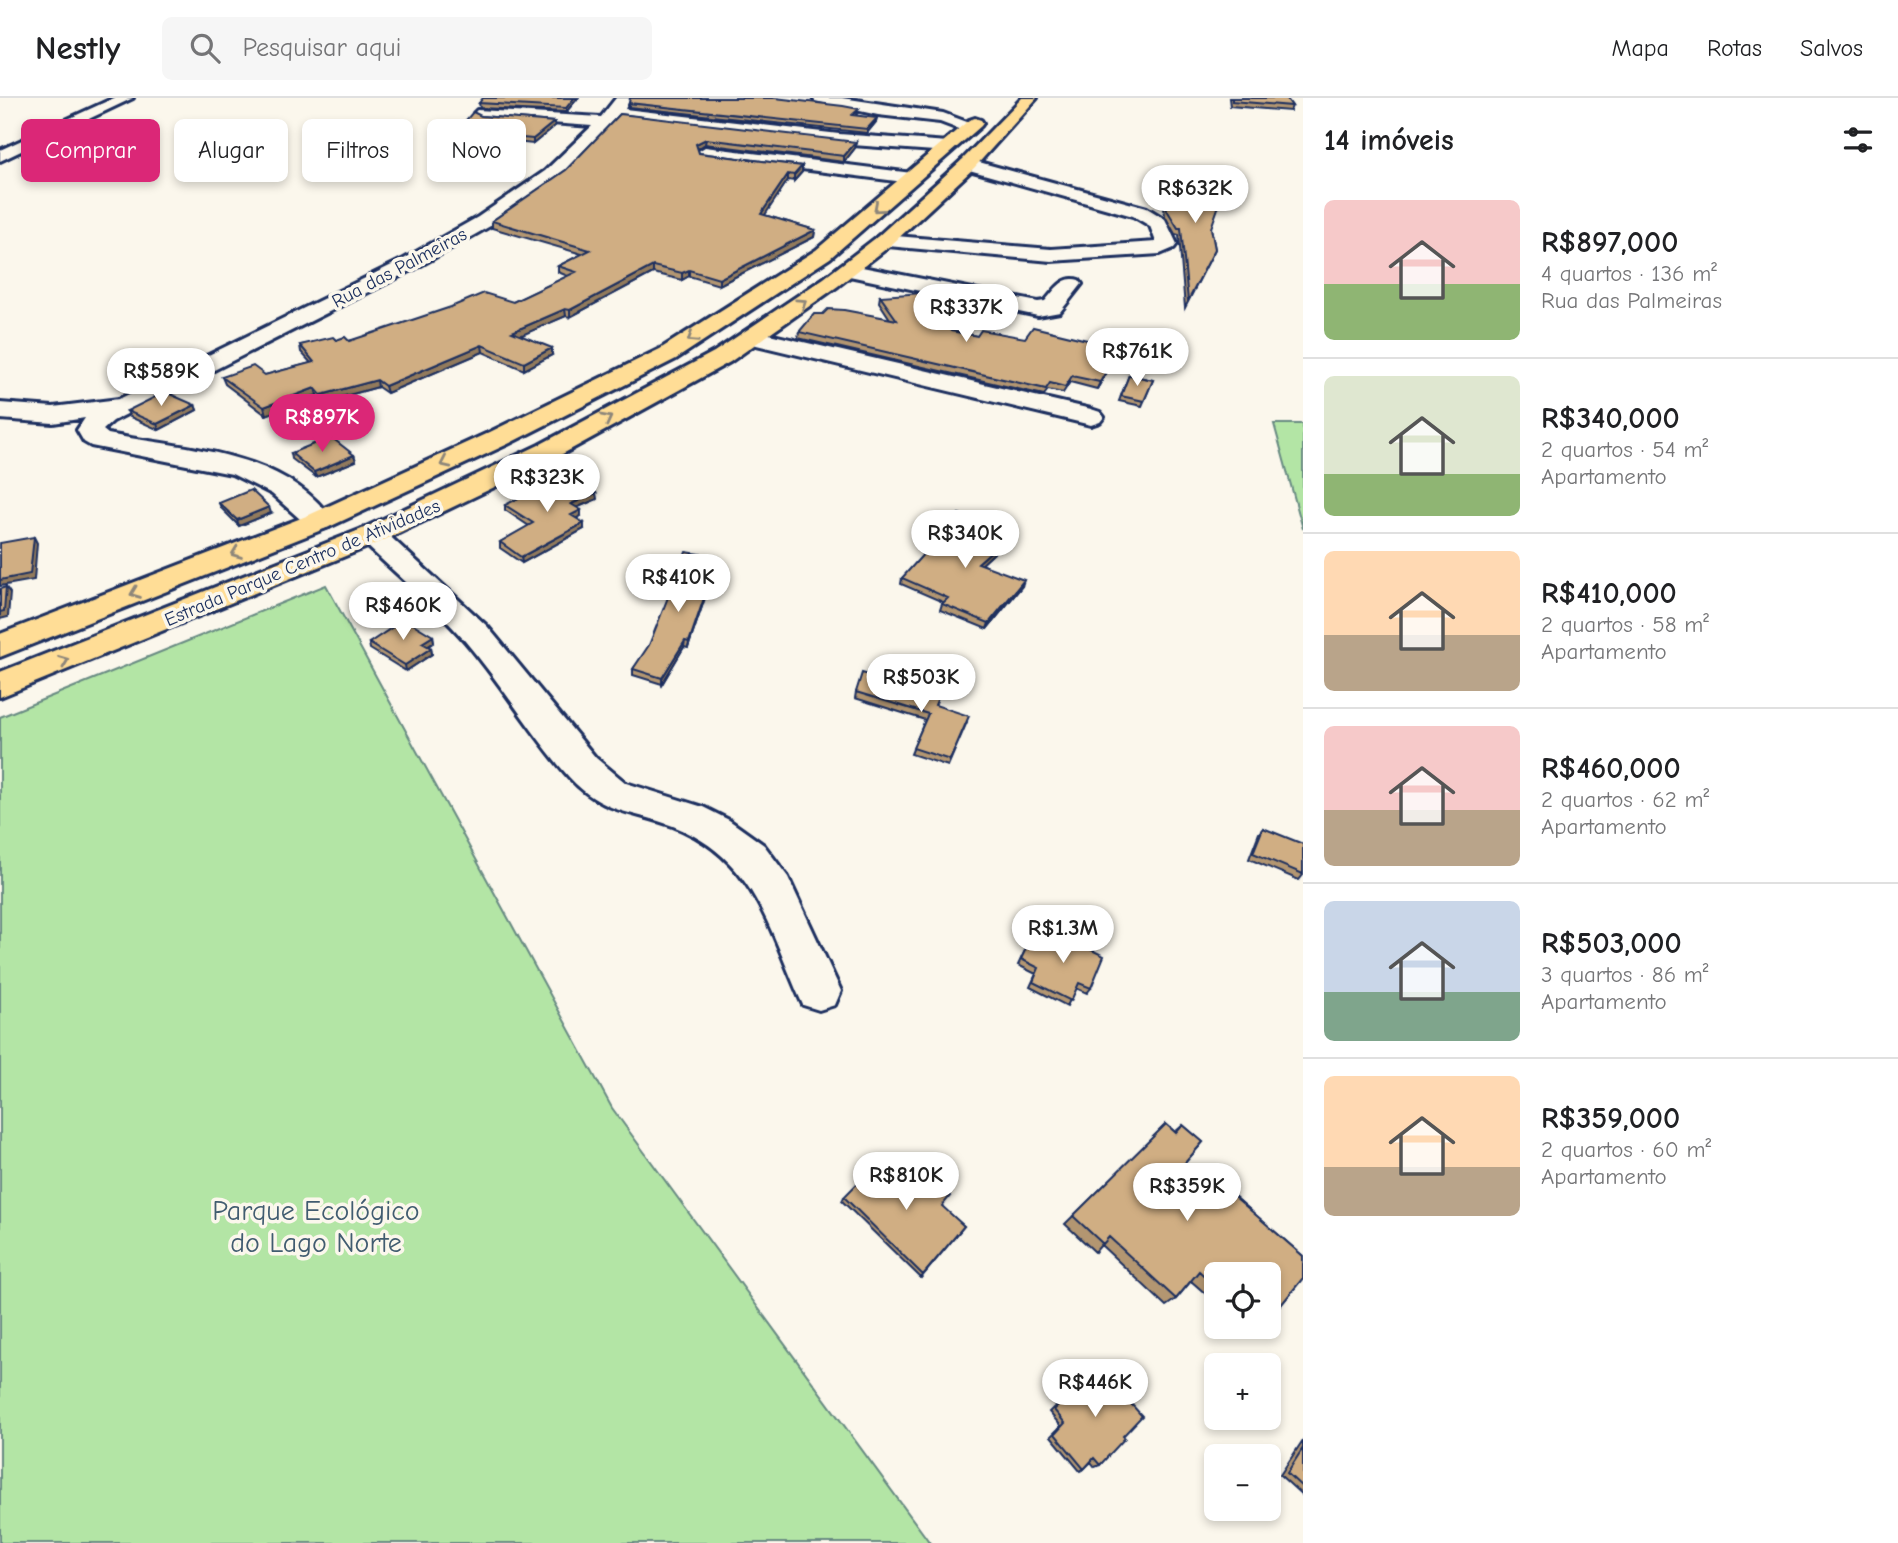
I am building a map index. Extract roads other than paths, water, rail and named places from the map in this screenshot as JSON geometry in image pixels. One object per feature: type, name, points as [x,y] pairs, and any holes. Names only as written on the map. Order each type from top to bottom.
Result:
[{"type":"main road","name":"Estrada Parque Centro de Atividades","points":[[3,681],[372,536],[548,451],[722,357],[884,241],[958,156],[968,128],[1003,98]]},
{"type":"main road","name":"Estrada Parque Centro de Atividades","points":[[1,646],[318,521],[499,438],[668,354],[823,254],[912,178],[958,156],[994,134],[1030,98]]},
{"type":"main road","points":[[968,128],[986,129],[994,134]]},
{"type":"street","points":[[0,156],[126,98]]},
{"type":"street","points":[[820,98],[877,110],[943,118],[968,128]]},
{"type":"street","points":[[482,113],[614,111],[958,156],[1140,212],[1157,223],[1167,244],[1160,248],[1051,255],[884,241]]},
{"type":"street","name":"Rua das Palmeiras","points":[[318,521],[282,488],[256,475],[223,464],[122,445],[93,436],[90,430],[94,423],[127,404],[409,264],[485,221],[551,175],[614,111]]},
{"type":"street","points":[[705,152],[912,178]]},
{"type":"street","points":[[847,270],[1038,309],[1052,307],[1072,284]]},
{"type":"street","points":[[752,337],[1091,417]]},
{"type":"street","points":[[0,411],[53,415],[127,404]]},
{"type":"street","points":[[372,536],[475,633],[583,768],[613,793],[630,801],[688,817],[750,856],[774,889],[820,990]]},
{"type":"park label","name":"Parque Ecológico do Lago Norte","points":[[316,1226]]}]
